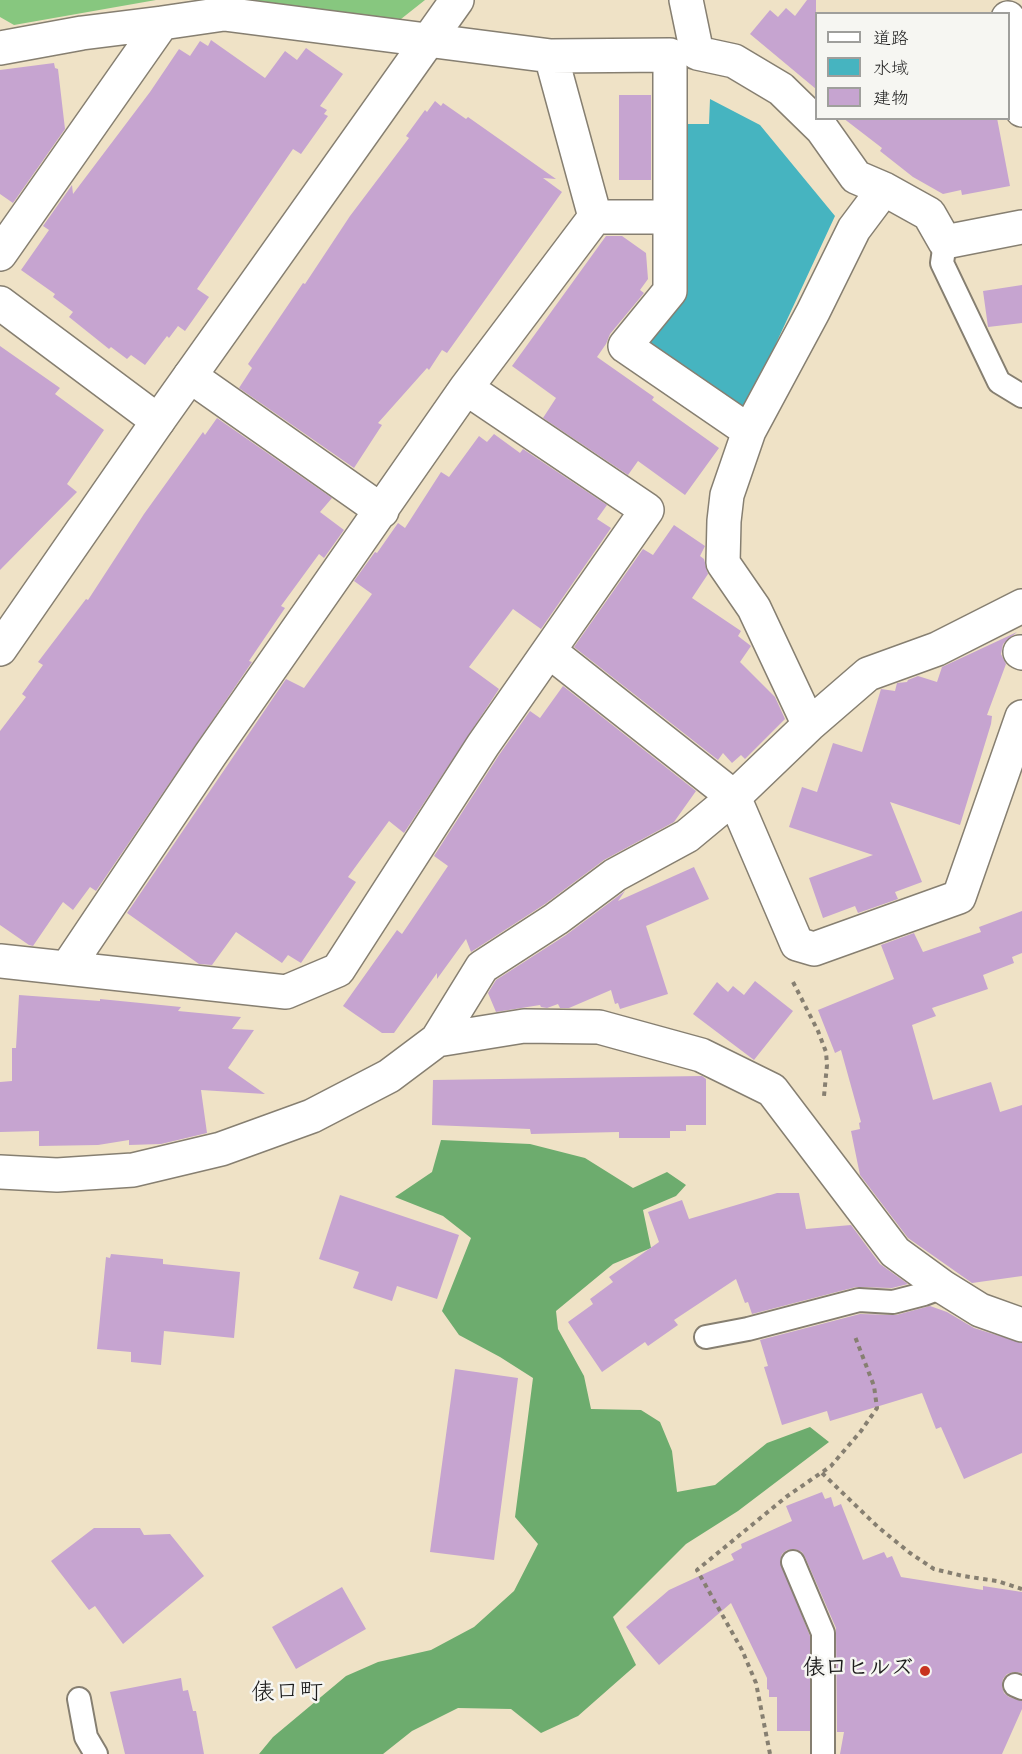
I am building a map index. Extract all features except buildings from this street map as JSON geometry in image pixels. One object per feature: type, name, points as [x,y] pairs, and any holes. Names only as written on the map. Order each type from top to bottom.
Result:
[{"type":"street","points":[[0,649],[158,421],[457,0]]},
{"type":"street","points":[[686,0],[697,53],[734,61],[781,89],[822,129],[856,177],[885,189],[929,214],[945,242],[1022,227]]},
{"type":"street","points":[[0,48],[82,33],[224,15],[551,56],[670,55],[670,291],[625,346],[749,431]]},
{"type":"street","points":[[0,254],[162,23]]},
{"type":"street","points":[[1010,34],[1017,92],[1022,110]]},
{"type":"street","points":[[551,56],[595,216]]},
{"type":"street","points":[[809,725],[754,608],[723,563],[727,495],[749,431],[813,312],[854,229],[885,189]]},
{"type":"street","points":[[595,216],[670,216]]},
{"type":"street","points":[[67,968],[210,755],[466,388],[595,216]]},
{"type":"street","points":[[0,303],[158,421]]},
{"type":"street","points":[[190,376],[382,511]]},
{"type":"street","points":[[0,962],[286,992],[338,970],[483,745],[647,510],[466,388]]},
{"type":"street","points":[[0,1172],[57,1175],[133,1170],[221,1149],[312,1116],[389,1076],[437,1040],[482,967],[615,875],[687,836],[734,797],[809,725],[868,674],[937,649],[1022,606]]},
{"type":"street","points":[[549,651],[734,797],[797,944],[814,949],[959,897],[1022,717]]},
{"type":"street","points":[[437,1040],[524,1026],[598,1027],[701,1055],[772,1090],[895,1252],[943,1287],[980,1310],[1022,1325]]},
{"type":"lane","points":[[945,242],[942,263],[999,382],[1022,396]]},
{"type":"lane","points":[[706,1337],[748,1329],[859,1300],[893,1302],[943,1287]]},
{"type":"lane","points":[[793,1562],[823,1633],[823,1754]]},
{"type":"lane","points":[[79,1699],[86,1737],[96,1754]]},
{"type":"path","points":[[797,944],[786,967],[818,1031],[826,1052],[827,1065],[825,1090],[812,1144]]},
{"type":"path","points":[[770,1754],[756,1683],[742,1650],[697,1570],[786,1497],[822,1473],[861,1431],[877,1408],[874,1386],[841,1305]]},
{"type":"path","points":[[822,1473],[878,1527],[934,1569],[997,1581],[1022,1589]]},
{"type":"green space","points":[[0,0],[156,0],[14,25],[0,17]]},
{"type":"green space","points":[[200,0],[425,0],[401,19],[324,14]]},
{"type":"green space","points":[[441,1140],[530,1144],[585,1158],[633,1188],[667,1172],[686,1185],[676,1196],[643,1210],[651,1248],[613,1264],[556,1311],[558,1329],[584,1376],[591,1409],[641,1410],[660,1422],[672,1451],[677,1492],[715,1485],[767,1443],[810,1427],[829,1442],[738,1511],[686,1544],[613,1617],[636,1665],[578,1716],[541,1733],[511,1709],[458,1708],[412,1731],[383,1754],[259,1754],[273,1737],[346,1676],[378,1662],[431,1650],[474,1627],[514,1591],[538,1544],[515,1517],[533,1378],[459,1335],[442,1311],[471,1238],[443,1216],[395,1197],[432,1172]]},
{"type":"water","points":[[710,99],[760,125],[835,216],[742,417],[641,345],[677,299],[678,124],[709,124]]},
{"type":"place","name":"俵口ヒルズ","points":[[925,1671]]},
{"type":"district","name":"俵口町","points":[[287,1695]]}]
